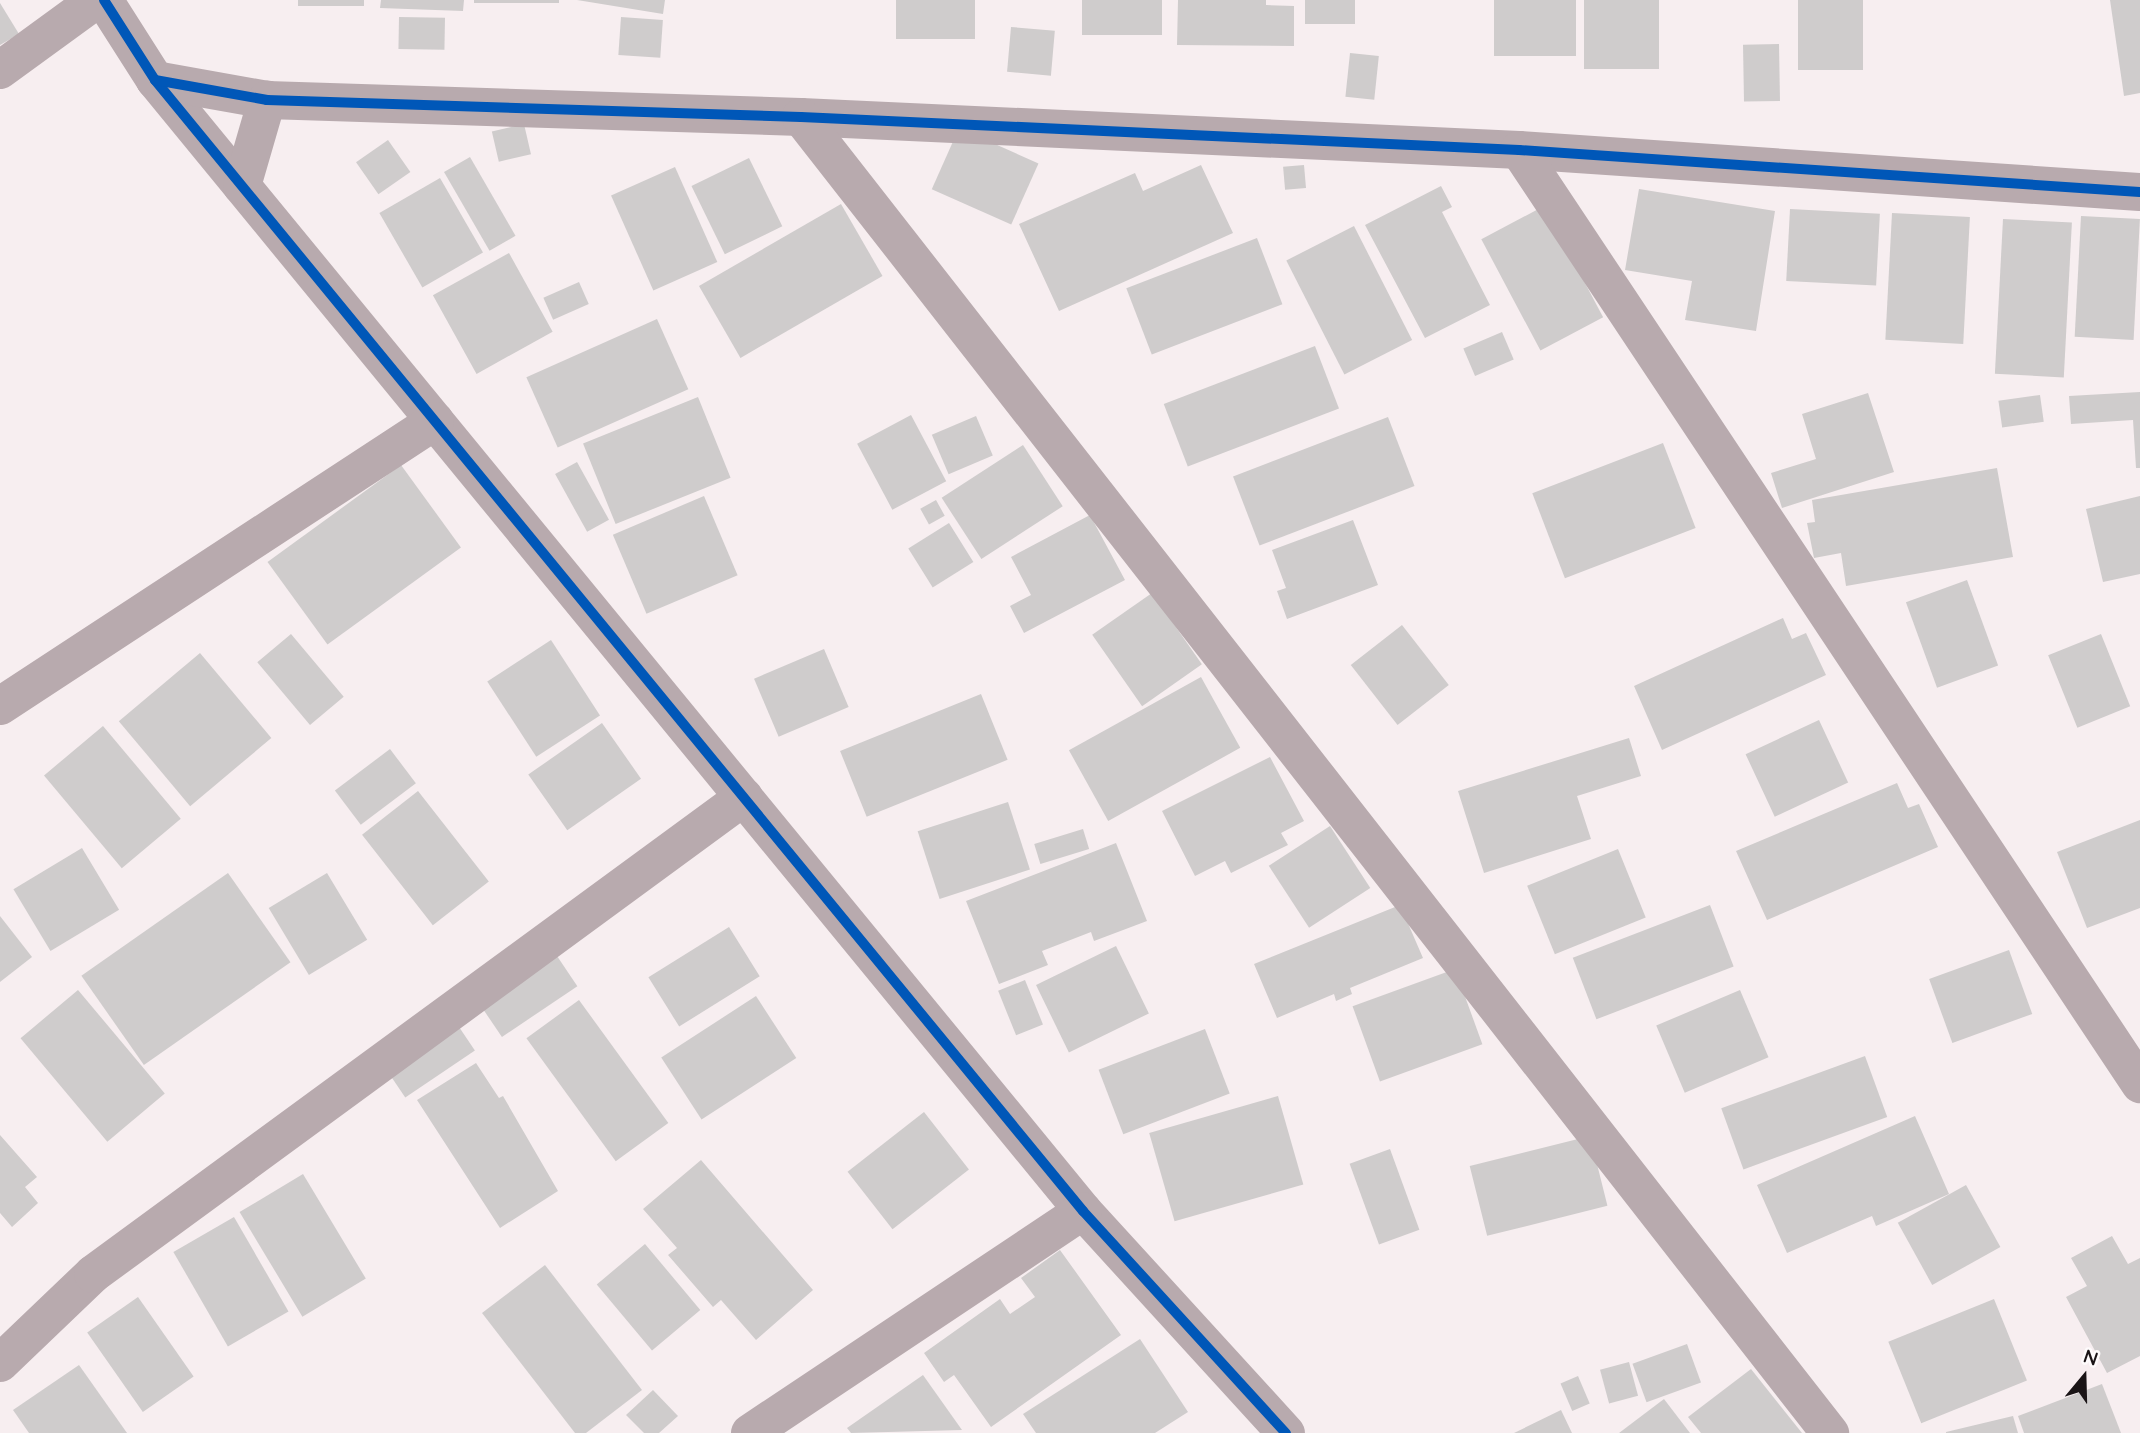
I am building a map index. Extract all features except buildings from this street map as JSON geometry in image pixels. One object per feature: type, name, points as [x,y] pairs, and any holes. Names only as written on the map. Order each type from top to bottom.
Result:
[{"type":"street","points":[[0,70],[96,0]]},
{"type":"street","points":[[104,0],[155,79],[1083,1211],[1286,1433]]},
{"type":"street","points":[[155,79],[267,100],[802,117],[1519,150],[2140,192]]},
{"type":"street","points":[[242,186],[267,100]]},
{"type":"street","points":[[802,117],[1830,1433]]},
{"type":"street","points":[[1519,150],[2140,1084]]},
{"type":"street","points":[[0,706],[435,421]]},
{"type":"street","points":[[0,1363],[93,1274],[744,797]]},
{"type":"street","points":[[750,1433],[1083,1211]]},
{"type":"cycle path","points":[[104,0],[155,80],[1083,1211],[1286,1433]]},
{"type":"cycle path","points":[[155,80],[267,100],[801,117],[1519,150],[2140,192]]}]
